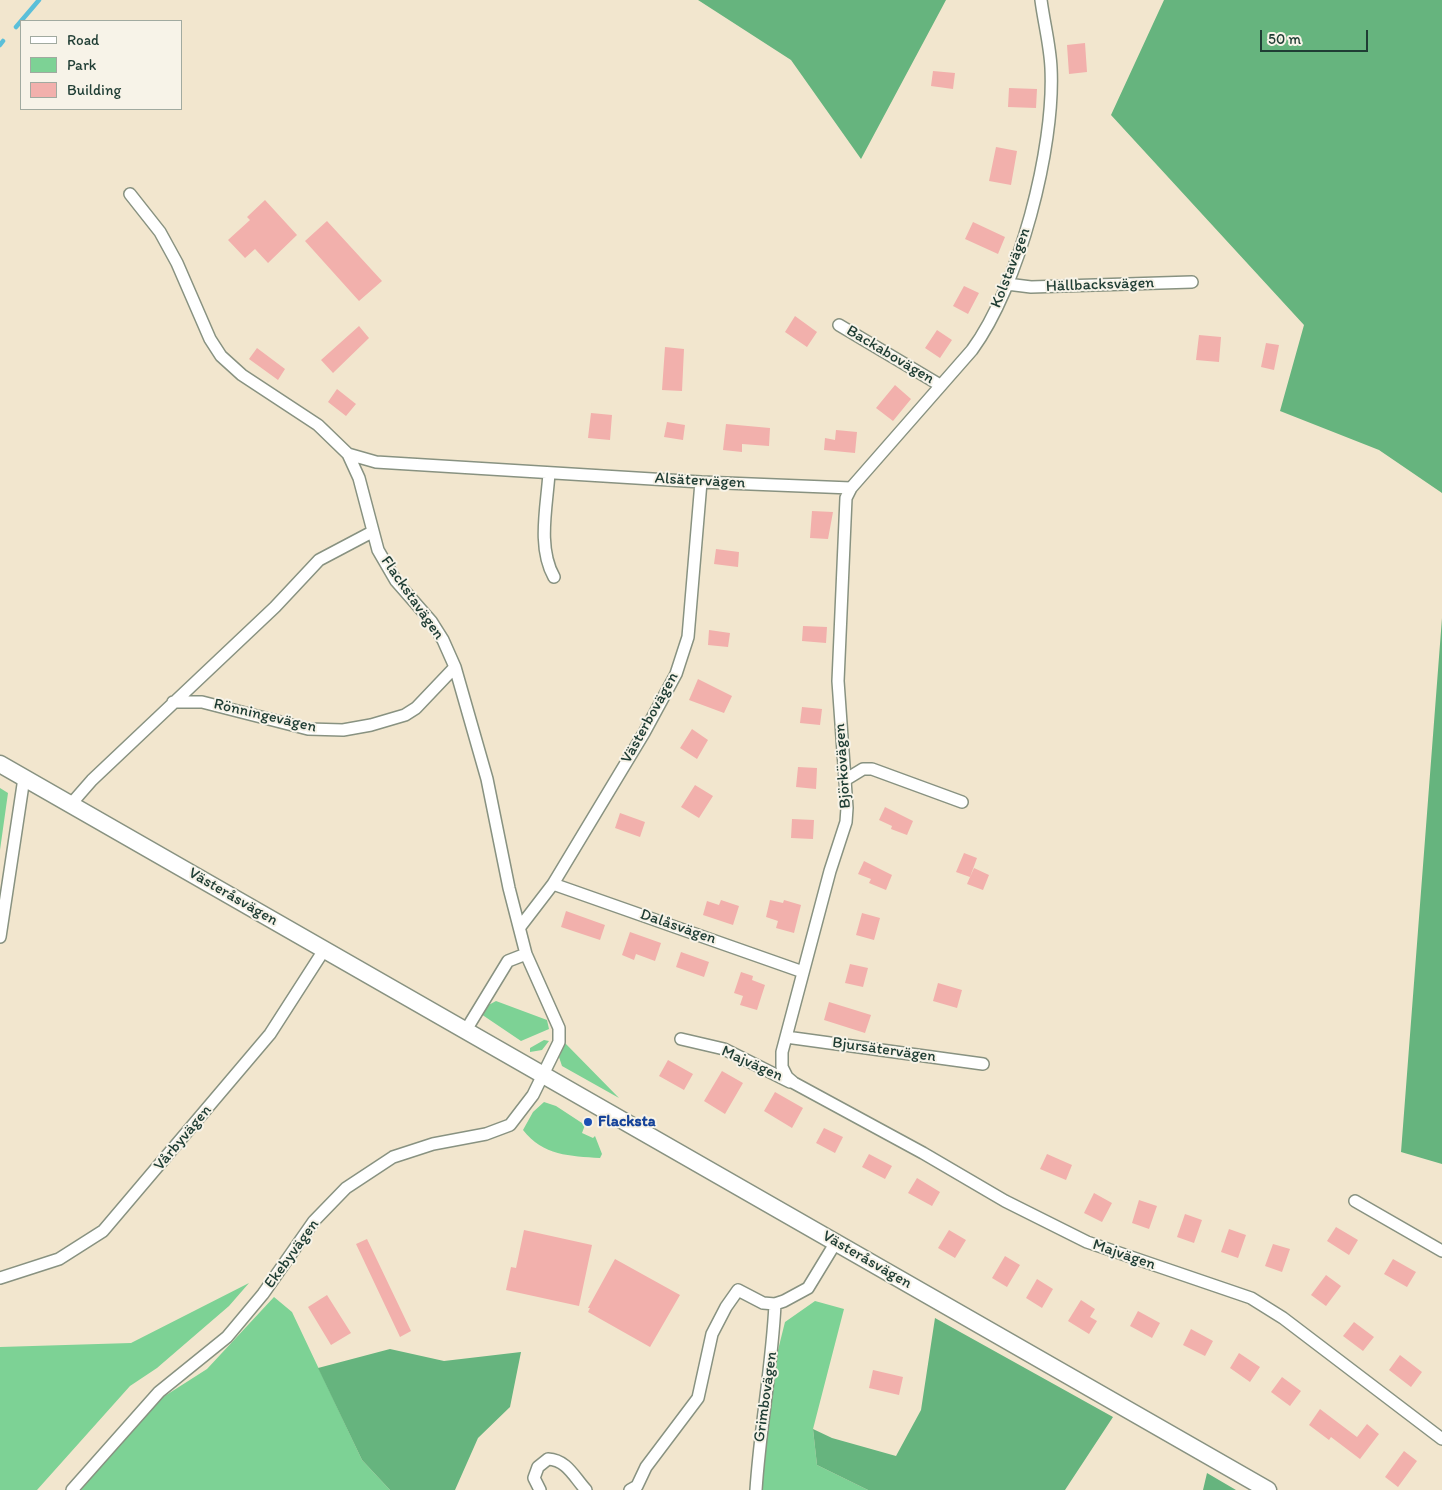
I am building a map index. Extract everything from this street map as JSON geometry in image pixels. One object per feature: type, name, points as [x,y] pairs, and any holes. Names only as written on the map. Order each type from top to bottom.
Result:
[{"type":"street","name":"Kolstavägen","points":[[851,488],[978,342],[1007,284],[1032,210],[1048,125],[1051,68],[1041,0]]},
{"type":"street","name":"Flackstavägen","points":[[130,194],[160,232],[177,264],[210,340],[221,356],[242,375],[318,425],[348,454],[359,478],[372,532],[385,564],[430,621],[455,667],[487,779],[508,888],[526,954],[559,1028],[558,1042],[542,1074]]},
{"type":"street","name":"Hällbacksvägen","points":[[1007,284],[1031,287],[1192,282]]},
{"type":"street","name":"Backabovägen","points":[[839,325],[940,385]]},
{"type":"street","name":"Alsätervägen","points":[[348,454],[376,462],[701,482],[851,488]]},
{"type":"street","points":[[549,473],[544,548],[548,566],[554,576]]},
{"type":"street","name":"Västerbovägen","points":[[520,928],[553,884],[644,733],[676,674],[688,637],[701,482]]},
{"type":"street","name":"Björkövägen","points":[[786,1037],[846,822],[838,681],[846,498],[851,488]]},
{"type":"street","name":"Rönningevägen","points":[[70,804],[92,780],[173,702],[275,607],[319,560],[372,532]]},
{"type":"street","name":"Rönningevägen","points":[[173,702],[202,702],[308,729],[343,730],[371,725],[405,714],[416,708],[455,667]]},
{"type":"street","name":"Västeråsvägen","points":[[0,764],[1268,1490]]},
{"type":"street","points":[[845,780],[863,769],[872,768],[962,802]]},
{"type":"street","points":[[0,937],[24,778]]},
{"type":"street","name":"Dalåsvägen","points":[[553,884],[803,972]]},
{"type":"street","name":"Vårbyvägen","points":[[0,1278],[59,1259],[103,1231],[266,1040],[324,950]]},
{"type":"street","points":[[466,1030],[508,961],[526,954]]},
{"type":"street","name":"Bjursätervägen","points":[[786,1037],[982,1064]]},
{"type":"street","name":"Majvägen","points":[[786,1037],[782,1067],[787,1077],[794,1084]]},
{"type":"street","name":"Majvägen","points":[[681,1039],[724,1049],[923,1153],[1005,1201],[1087,1242],[1250,1298],[1284,1318],[1442,1439]]},
{"type":"street","name":"Ekebyvägen","points":[[72,1490],[159,1392],[227,1337],[263,1294],[314,1221],[346,1188],[393,1157],[433,1144],[486,1134],[510,1126],[533,1095],[542,1074]]},
{"type":"street","points":[[1355,1201],[1442,1251]]},
{"type":"street","points":[[630,1490],[637,1486],[646,1467],[698,1398],[712,1334],[726,1307],[738,1290],[763,1303],[775,1304],[808,1288],[836,1242]]},
{"type":"street","name":"Grimbovägen","points":[[756,1490],[762,1420],[773,1347],[775,1304]]},
{"type":"street","points":[[540,1490],[534,1478],[538,1467],[548,1459],[557,1459],[565,1464],[586,1490]]},
{"type":"green space","points":[[698,0],[946,0],[861,159],[791,60]]},
{"type":"green space","points":[[1164,0],[1442,0],[1442,493],[1379,450],[1280,411],[1304,325],[1111,115]]},
{"type":"green space","points":[[1442,618],[1442,1164],[1401,1152]]},
{"type":"green space","points":[[0,788],[8,793],[0,850]]},
{"type":"green space","points":[[496,1001],[547,1020],[549,1029],[521,1041],[481,1014],[481,1009]]},
{"type":"green space","points":[[544,1040],[549,1041],[542,1050],[530,1052],[530,1048]]},
{"type":"green space","points":[[565,1043],[619,1098],[562,1066],[559,1057]]},
{"type":"green space","points":[[544,1102],[556,1106],[585,1125],[582,1133],[593,1138],[595,1136],[602,1154],[600,1158],[558,1153],[548,1150],[531,1139],[523,1130],[533,1112]]},
{"type":"green space","points":[[249,1283],[229,1306],[157,1368],[130,1386],[37,1490],[0,1490],[0,1347],[131,1343]]},
{"type":"green space","points":[[274,1297],[292,1312],[362,1460],[390,1490],[81,1490],[125,1436],[160,1399],[207,1369]]},
{"type":"green space","points":[[815,1301],[844,1309],[813,1429],[817,1465],[868,1490],[759,1490],[775,1362],[785,1322]]},
{"type":"green space","points":[[935,1318],[1113,1417],[1065,1490],[868,1490],[817,1465],[813,1429],[832,1438],[896,1456],[921,1410]]},
{"type":"green space","points":[[390,1349],[444,1361],[521,1352],[510,1407],[478,1438],[455,1490],[390,1490],[362,1460],[318,1368]]},
{"type":"green space","points":[[1207,1473],[1236,1490],[1203,1490]]},
{"type":"building","points":[[1085,43],[1087,72],[1069,74],[1067,45]]},
{"type":"building","points":[[933,71],[955,73],[953,89],[931,86]]},
{"type":"building","points":[[1009,88],[1037,89],[1036,108],[1008,107]]},
{"type":"building","points":[[996,147],[1017,151],[1011,185],[989,181]]},
{"type":"building","points":[[265,200],[297,235],[268,263],[255,249],[245,258],[228,240],[250,220],[247,217]]},
{"type":"building","points":[[327,221],[382,281],[359,301],[305,241]]},
{"type":"building","points":[[973,222],[1005,237],[998,254],[965,239]]},
{"type":"building","points":[[964,286],[979,293],[968,314],[953,306]]},
{"type":"building","points":[[795,316],[817,332],[807,347],[785,332]]},
{"type":"building","points":[[359,326],[369,338],[333,373],[321,360]]},
{"type":"building","points":[[937,330],[952,340],[940,358],[925,348]]},
{"type":"building","points":[[1199,335],[1221,337],[1219,362],[1196,360]]},
{"type":"building","points":[[1266,343],[1279,345],[1274,370],[1261,367]]},
{"type":"building","points":[[665,347],[684,349],[682,391],[662,390]]},
{"type":"building","points":[[257,348],[285,369],[278,380],[249,359]]},
{"type":"building","points":[[895,385],[911,399],[893,421],[876,408]]},
{"type":"building","points":[[337,389],[356,404],[346,416],[328,402]]},
{"type":"building","points":[[591,413],[612,415],[610,440],[588,438]]},
{"type":"building","points":[[667,422],[685,425],[683,440],[664,437]]},
{"type":"building","points":[[726,424],[770,428],[769,446],[742,444],[742,452],[723,450]]},
{"type":"building","points":[[836,430],[857,432],[855,453],[824,450],[825,438],[835,440]]},
{"type":"building","points":[[812,511],[833,512],[828,539],[810,538]]},
{"type":"building","points":[[716,549],[739,552],[738,567],[714,564]]},
{"type":"building","points":[[803,626],[827,627],[826,643],[802,641]]},
{"type":"building","points":[[709,630],[730,633],[728,647],[708,645]]},
{"type":"building","points":[[698,679],[732,696],[724,713],[689,700]]},
{"type":"building","points":[[802,707],[822,709],[820,725],[800,723]]},
{"type":"building","points":[[692,729],[708,740],[697,759],[680,748]]},
{"type":"building","points":[[798,767],[817,768],[816,789],[796,787]]},
{"type":"building","points":[[695,785],[713,796],[699,818],[681,807]]},
{"type":"building","points":[[885,807],[913,821],[907,835],[891,829],[892,826],[879,820]]},
{"type":"building","points":[[620,813],[645,822],[640,837],[615,828]]},
{"type":"building","points":[[792,819],[814,820],[813,839],[791,838]]},
{"type":"building","points":[[964,853],[977,858],[970,877],[956,872]]},
{"type":"building","points":[[864,861],[892,875],[886,890],[869,883],[871,879],[858,874]]},
{"type":"building","points":[[974,868],[989,875],[983,890],[967,884]]},
{"type":"building","points":[[721,900],[739,906],[733,925],[703,915],[707,901],[719,905]]},
{"type":"building","points":[[770,900],[783,903],[784,900],[801,905],[794,933],[776,928],[778,921],[766,917]]},
{"type":"building","points":[[566,911],[605,925],[600,940],[561,927]]},
{"type":"building","points":[[862,913],[880,918],[874,940],[856,935]]},
{"type":"building","points":[[630,932],[661,943],[655,961],[636,954],[634,960],[622,955]]},
{"type":"building","points":[[681,952],[709,962],[704,977],[676,967]]},
{"type":"building","points":[[850,964],[868,968],[863,987],[845,983]]},
{"type":"building","points":[[741,972],[753,976],[752,980],[765,985],[757,1010],[740,1005],[743,996],[734,993]]},
{"type":"building","points":[[938,983],[962,990],[957,1008],[933,1001]]},
{"type":"building","points":[[829,1002],[871,1015],[865,1033],[824,1020]]},
{"type":"building","points":[[668,1060],[693,1074],[684,1090],[659,1076]]},
{"type":"building","points":[[722,1071],[743,1083],[725,1114],[704,1101]]},
{"type":"building","points":[[775,1092],[803,1108],[792,1128],[764,1111]]},
{"type":"building","points":[[824,1128],[843,1137],[835,1153],[816,1143]]},
{"type":"building","points":[[869,1154],[892,1166],[885,1179],[862,1167]]},
{"type":"building","points":[[1047,1154],[1072,1165],[1066,1180],[1040,1169]]},
{"type":"building","points":[[917,1178],[940,1192],[932,1206],[908,1193]]},
{"type":"building","points":[[1094,1193],[1112,1203],[1102,1222],[1084,1213]]},
{"type":"building","points":[[1139,1200],[1157,1206],[1149,1229],[1132,1223]]},
{"type":"building","points":[[1185,1214],[1202,1220],[1194,1243],[1177,1237]]},
{"type":"building","points":[[1336,1227],[1358,1240],[1349,1255],[1327,1241]]},
{"type":"building","points":[[1229,1229],[1246,1235],[1238,1258],[1221,1252]]},
{"type":"building","points":[[524,1230],[592,1245],[579,1306],[506,1290],[511,1267],[516,1268]]},
{"type":"building","points":[[949,1230],[966,1240],[955,1258],[938,1248]]},
{"type":"building","points":[[367,1239],[411,1331],[400,1337],[356,1244]]},
{"type":"building","points":[[1273,1244],[1290,1249],[1282,1272],[1265,1266]]},
{"type":"building","points":[[1005,1256],[1020,1265],[1007,1287],[992,1278]]},
{"type":"building","points":[[615,1259],[680,1295],[650,1347],[588,1312],[590,1308],[588,1308]]},
{"type":"building","points":[[1393,1259],[1416,1272],[1407,1287],[1384,1274]]},
{"type":"building","points":[[1326,1275],[1341,1286],[1326,1306],[1311,1295]]},
{"type":"building","points":[[1037,1279],[1053,1289],[1042,1308],[1026,1298]]},
{"type":"building","points":[[327,1295],[351,1333],[331,1345],[308,1307]]},
{"type":"building","points":[[1081,1300],[1095,1309],[1090,1317],[1097,1321],[1089,1334],[1068,1321]]},
{"type":"building","points":[[1138,1311],[1160,1323],[1152,1338],[1130,1326]]},
{"type":"building","points":[[1354,1322],[1374,1337],[1363,1351],[1343,1336]]},
{"type":"building","points":[[1191,1329],[1213,1341],[1205,1356],[1183,1345]]},
{"type":"building","points":[[1239,1353],[1260,1367],[1250,1382],[1230,1368]]},
{"type":"building","points":[[1400,1355],[1422,1372],[1411,1387],[1389,1370]]},
{"type":"building","points":[[873,1370],[903,1377],[899,1395],[869,1388]]},
{"type":"building","points":[[1282,1377],[1301,1391],[1290,1406],[1271,1392]]},
{"type":"building","points":[[1320,1409],[1357,1437],[1367,1424],[1379,1434],[1360,1459],[1331,1437],[1329,1440],[1309,1425]]},
{"type":"building","points":[[1404,1451],[1417,1461],[1398,1487],[1385,1477]]},
{"type":"waterway","points":[[22,20],[39,0]]},
{"type":"waterway","points":[[16,27],[20,22]]},
{"type":"waterway","points":[[0,45],[3,41]]},
{"type":"place","name":"Flacksta","points":[[588,1122]]}]
